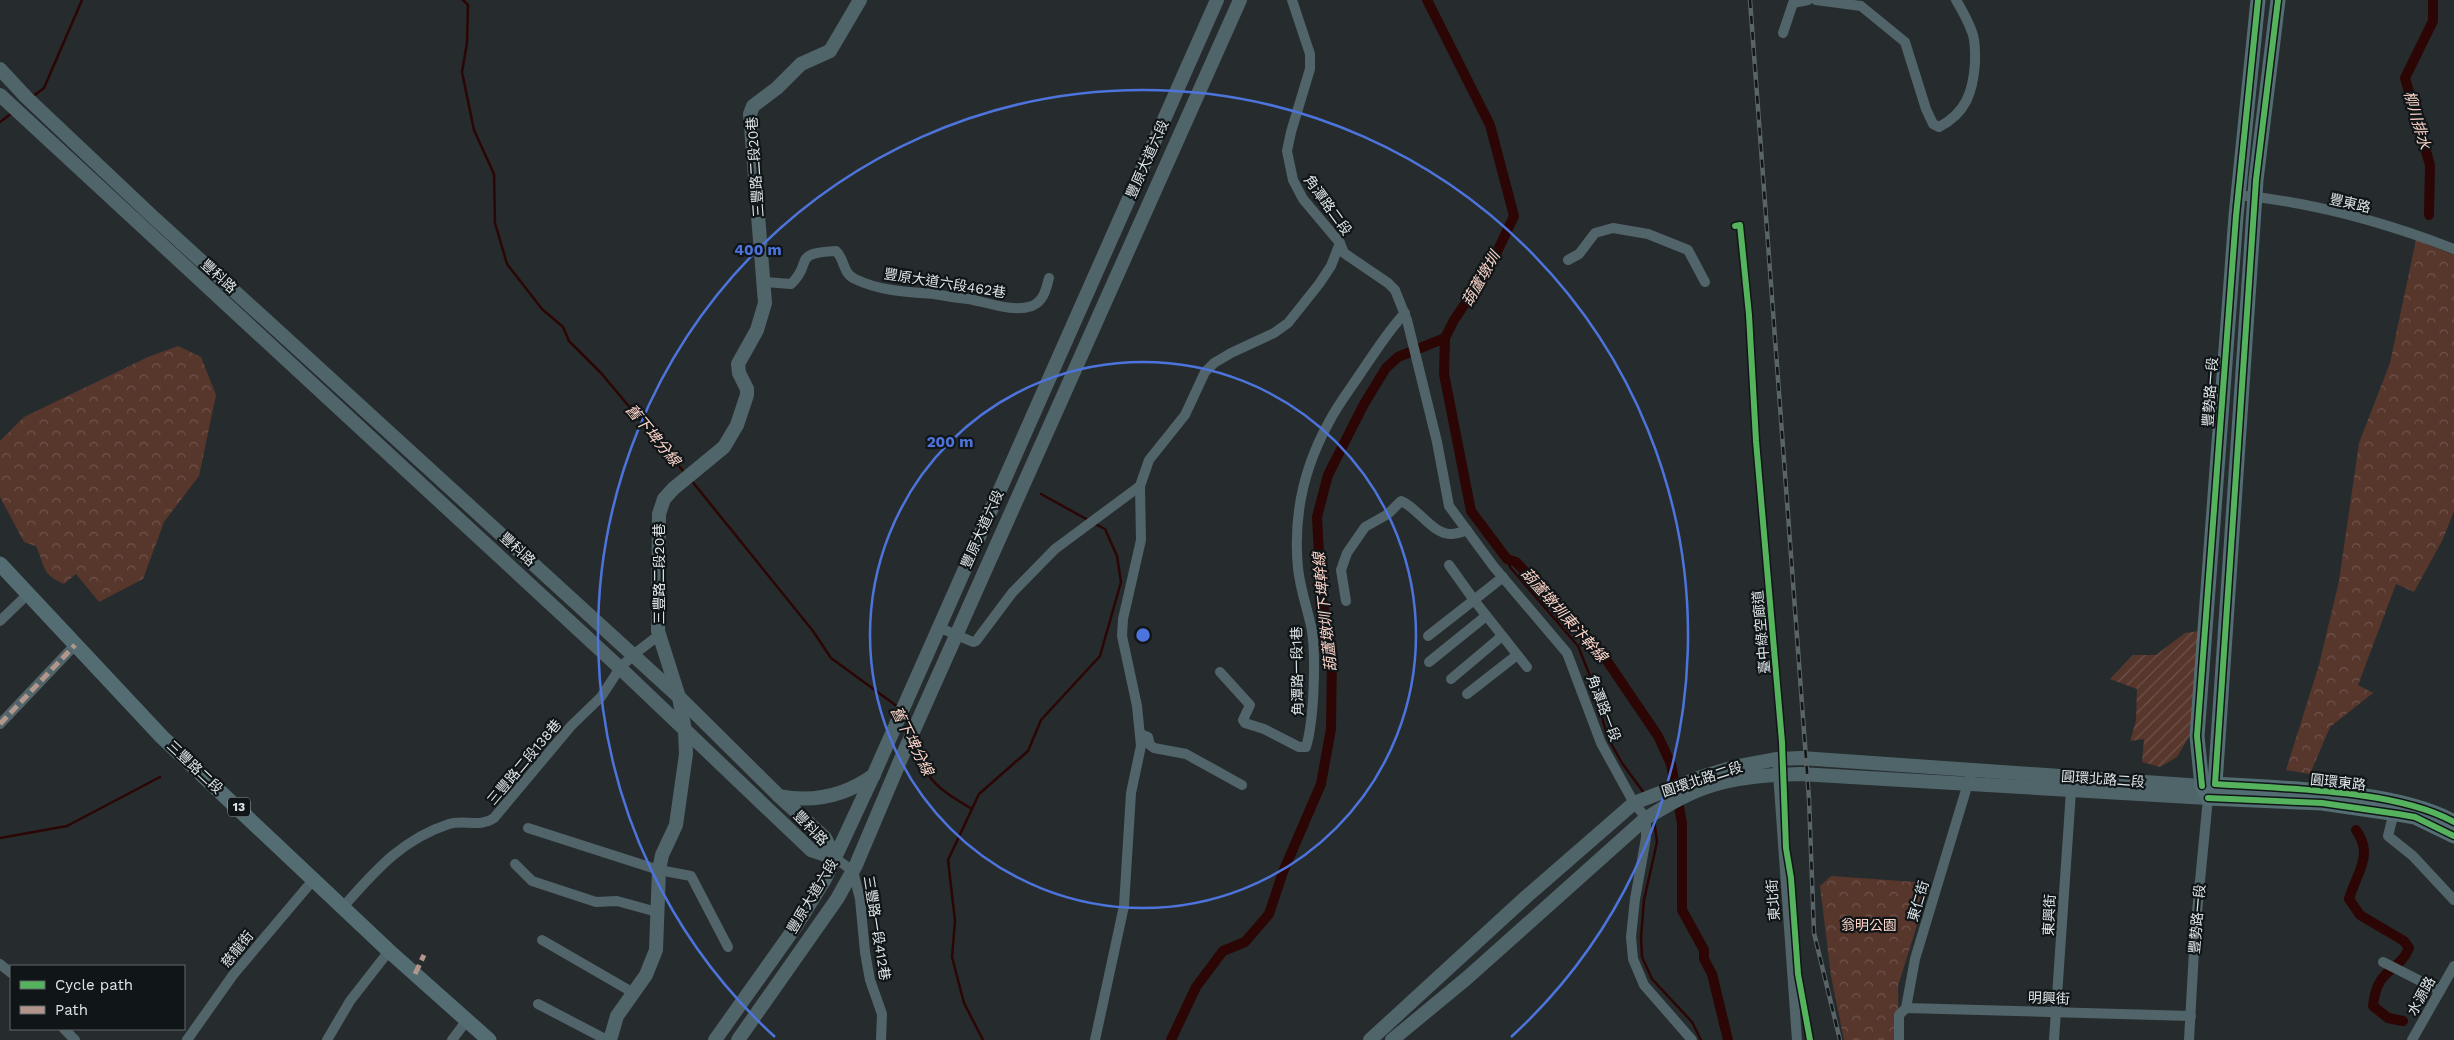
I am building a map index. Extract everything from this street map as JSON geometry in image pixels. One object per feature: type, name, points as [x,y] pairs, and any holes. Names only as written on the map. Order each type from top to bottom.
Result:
[{"type":"main road","name":"豐勢路一段","points":[[2209,789],[2197,736],[2238,195],[2258,0]]},
{"type":"main road","name":"豐勢路一段","points":[[2209,789],[2226,593],[2255,197],[2278,0]]},
{"type":"main road","name":"三豐路二段","points":[[0,564],[162,737],[389,951],[489,1040]]},
{"type":"main road","name":"圓環東路","points":[[2209,789],[2415,817],[2454,836]]},
{"type":"main road","name":"圓環東路","points":[[2209,789],[2361,796],[2404,804],[2429,811],[2454,822]]},
{"type":"street","name":"三豐路二段20巷","points":[[609,1040],[617,1016],[632,992],[646,975],[654,958],[659,870],[662,855],[676,825],[686,754],[685,731],[679,697],[659,635],[659,514],[664,499],[673,489],[713,458],[734,431],[747,395],[747,389],[739,374],[738,364],[764,314],[764,282],[750,120],[752,109],[801,64],[830,51],[860,0]]},
{"type":"street","name":"豐原大道六段","points":[[715,1040],[796,926],[825,879],[874,774],[1217,0]]},
{"type":"street","name":"豐原大道六段","points":[[738,1040],[817,930],[854,871],[910,738],[1240,0]]},
{"type":"street","name":"角潭路二段","points":[[1292,0],[1310,54],[1310,69],[1287,151],[1288,165],[1293,180],[1303,199],[1340,243],[1344,253],[1388,282],[1396,290],[1406,317],[1418,370]]},
{"type":"street","points":[[1784,33],[1793,3],[1808,0]]},
{"type":"street","points":[[1816,0],[1861,6],[1905,42],[1926,109],[1933,124],[1938,127],[1951,121],[1967,101],[1973,87],[1976,50],[1973,33],[1956,0]]},
{"type":"street","name":"豐科路","points":[[0,69],[152,216],[679,697],[779,796],[825,838],[835,858]]},
{"type":"street","name":"豐科路","points":[[0,96],[620,668],[812,850],[835,858]]},
{"type":"street","name":"豐東路","points":[[2238,195],[2387,225],[2454,249]]},
{"type":"street","points":[[1568,260],[1579,254],[1595,233],[1613,228],[1648,234],[1688,250],[1705,282]]},
{"type":"street","points":[[1095,1040],[1124,906],[1131,793],[1138,764],[1141,734],[1122,636],[1123,619],[1142,540],[1140,486],[1149,460],[1185,415],[1205,372],[1214,363],[1288,323],[1323,278],[1340,243]]},
{"type":"street","name":"豐原大道六段462巷","points":[[764,282],[783,285],[791,284],[796,279],[802,262],[808,256],[814,252],[836,252],[840,254],[846,272],[853,278],[869,284],[901,293],[935,294],[995,306],[1025,308],[1040,300],[1049,278]]},
{"type":"street","name":"角潭路一段1巷","points":[[1220,672],[1250,705],[1243,720],[1245,723],[1264,729],[1299,747],[1306,747],[1312,722],[1313,647],[1312,632],[1298,569],[1297,519],[1300,497],[1330,420],[1392,327],[1406,317]]},
{"type":"street","name":"角潭路一段","points":[[1418,370],[1437,442],[1448,506],[1503,578],[1567,653],[1601,742],[1634,803],[1646,818]]},
{"type":"street","points":[[938,628],[976,642],[1012,593],[1055,549],[1140,486]]},
{"type":"street","points":[[1346,600],[1341,570],[1347,553],[1365,527],[1388,514],[1401,501],[1408,504],[1430,524],[1445,533],[1451,534],[1466,530]]},
{"type":"street","points":[[1449,565],[1526,667]]},
{"type":"street","points":[[1428,636],[1503,578]]},
{"type":"street","points":[[0,621],[27,595]]},
{"type":"street","points":[[1429,662],[1486,616]]},
{"type":"street","name":"三豐路二段138巷","points":[[343,907],[382,863],[424,835],[452,823],[483,823],[494,818],[572,726],[601,697],[620,668],[633,655],[659,635]]},
{"type":"street","points":[[1451,679],[1502,636]]},
{"type":"street","points":[[0,724],[75,645]]},
{"type":"street","points":[[1467,694],[1517,655]]},
{"type":"street","points":[[1141,734],[1148,737],[1150,745],[1154,748],[1186,754],[1242,785]]},
{"type":"street","name":"圓環北路二段","points":[[1392,1040],[1467,978],[1646,818],[1703,782],[1734,767],[1777,759],[1801,758],[2209,789]]},
{"type":"street","name":"東北街","points":[[1777,759],[1797,1040]]},
{"type":"street","name":"東仁街","points":[[1899,1040],[1899,1015],[1906,1008],[1915,958],[1972,770]]},
{"type":"street","points":[[779,796],[803,799],[827,797],[857,786],[874,774]]},
{"type":"street","name":"圓環北路二段","points":[[1370,1040],[1526,897],[1634,803],[1703,782],[1800,774],[2071,791],[2209,789]]},
{"type":"street","name":"豐勢路一段","points":[[2189,1040],[2195,933],[2209,789]]},
{"type":"street","name":"東興街","points":[[2054,1040],[2071,791]]},
{"type":"street","points":[[2398,814],[2392,820],[2388,836],[2413,856],[2454,900]]},
{"type":"street","points":[[1646,818],[1646,838],[1634,899],[1631,937],[1633,960],[1644,985],[1692,1040]]},
{"type":"street","points":[[528,828],[659,870],[691,876],[728,946]]},
{"type":"street","name":"三豐路一段412巷","points":[[835,858],[854,871],[860,899],[864,952],[870,980],[882,1014],[881,1040]]},
{"type":"street","points":[[515,864],[532,881],[596,902],[617,901],[657,912]]},
{"type":"street","name":"慈龍街","points":[[187,1040],[234,975],[314,880]]},
{"type":"street","points":[[542,940],[632,992]]},
{"type":"street","points":[[327,1040],[350,1001],[389,951]]},
{"type":"street","points":[[2383,962],[2440,992]]},
{"type":"street","points":[[0,964],[10,972]]},
{"type":"street","name":"水源路","points":[[2412,1040],[2454,966]]},
{"type":"street","points":[[538,1004],[609,1040]]},
{"type":"street","name":"明興街","points":[[1906,1008],[2191,1016]]},
{"type":"street","points":[[452,1040],[467,1020]]},
{"type":"street","points":[[65,1030],[75,1040]]},
{"type":"green space","points":[[2416,240],[2454,255],[2454,511],[2443,539],[2414,592],[2396,584],[2358,685],[2373,693],[2330,727],[2310,774],[2286,770],[2319,665],[2339,581],[2359,443],[2390,363]]},
{"type":"green space","points":[[178,346],[201,357],[216,395],[199,476],[164,522],[143,579],[99,602],[76,574],[64,584],[47,573],[36,546],[24,542],[0,497],[0,441],[24,417],[148,357]]},
{"type":"green space","points":[[2200,631],[2191,733],[2177,757],[2160,767],[2142,762],[2144,739],[2130,741],[2136,721],[2137,689],[2110,679],[2133,655],[2156,655],[2185,633]]},
{"type":"green space","name":"翁明公園","points":[[1831,876],[1930,883],[1898,986],[1899,1040],[1844,1040],[1831,976],[1820,886]]},
{"type":"waterway","points":[[32,97],[44,88],[82,0]]},
{"type":"waterway","name":"舊下埤分線","points":[[463,0],[468,5],[467,43],[462,72],[474,130],[494,174],[495,223],[507,264],[542,309],[563,327],[569,341],[601,373],[684,472]]},
{"type":"waterway","name":"葫蘆墩圳","points":[[1427,0],[1490,125],[1514,216],[1489,269],[1454,320],[1445,338],[1444,374],[1471,511],[1507,559],[1516,562],[1601,652],[1658,736],[1671,764],[1682,823],[1682,910],[1704,950],[1704,959],[1712,974],[1728,1040]]},
{"type":"waterway","name":"柳川排水","points":[[2429,215],[2430,165],[2405,78],[2433,21],[2433,0]]},
{"type":"waterway","points":[[0,122],[12,113]]},
{"type":"waterway","name":"葫蘆墩圳下埤幹線","points":[[1171,1040],[1196,987],[1223,951],[1245,942],[1269,914],[1283,872],[1321,784],[1331,729],[1332,654],[1321,592],[1317,517],[1328,475],[1364,404],[1386,368],[1398,357],[1445,338]]},
{"type":"waterway","name":"舊下埤分線","points":[[691,480],[813,631],[831,658],[898,707]]},
{"type":"waterway","points":[[1041,494],[1088,520]]},
{"type":"waterway","points":[[983,1040],[964,1003],[952,957],[955,921],[948,860],[979,794],[1028,751],[1041,720],[1100,656],[1121,582],[1117,556],[1105,529],[1095,524]]},
{"type":"waterway","name":"葫蘆墩圳東汴幹線","points":[[1507,559],[1510,567],[1578,646],[1590,676],[1608,738],[1622,763],[1644,793]]},
{"type":"waterway","name":"舊下埤分線","points":[[913,745],[924,768],[935,783],[942,790],[972,809]]},
{"type":"waterway","points":[[0,838],[67,826],[160,777]]},
{"type":"waterway","points":[[1654,819],[1657,842],[1644,900],[1641,937],[1642,957],[1652,979],[1692,1022],[1701,1040]]},
{"type":"waterway","name":"柳川排水","points":[[2356,830],[2364,848],[2364,856],[2349,899],[2360,915],[2404,941],[2409,948],[2405,956],[2389,971],[2379,984],[2373,1006],[2388,1018],[2403,1021]]},
{"type":"railway","points":[[1750,0],[1809,799],[1814,933],[1840,1040]]},
{"type":"marked path","points":[[0,724],[75,645]]},
{"type":"marked path","points":[[415,974],[424,955]]},
{"type":"cycle path","points":[[2202,786],[2197,736],[2236,216],[2258,0]]},
{"type":"cycle path","points":[[2278,0],[2256,180],[2215,784],[2371,797],[2430,811],[2454,822]]},
{"type":"cycle path","name":"臺中綠空廊道","points":[[1735,226],[1740,225],[1749,315],[1756,441],[1782,742],[1786,848],[1791,878],[1798,974],[1810,1040]]},
{"type":"cycle path","points":[[2208,798],[2322,803],[2398,814],[2415,817],[2454,836]]}]
